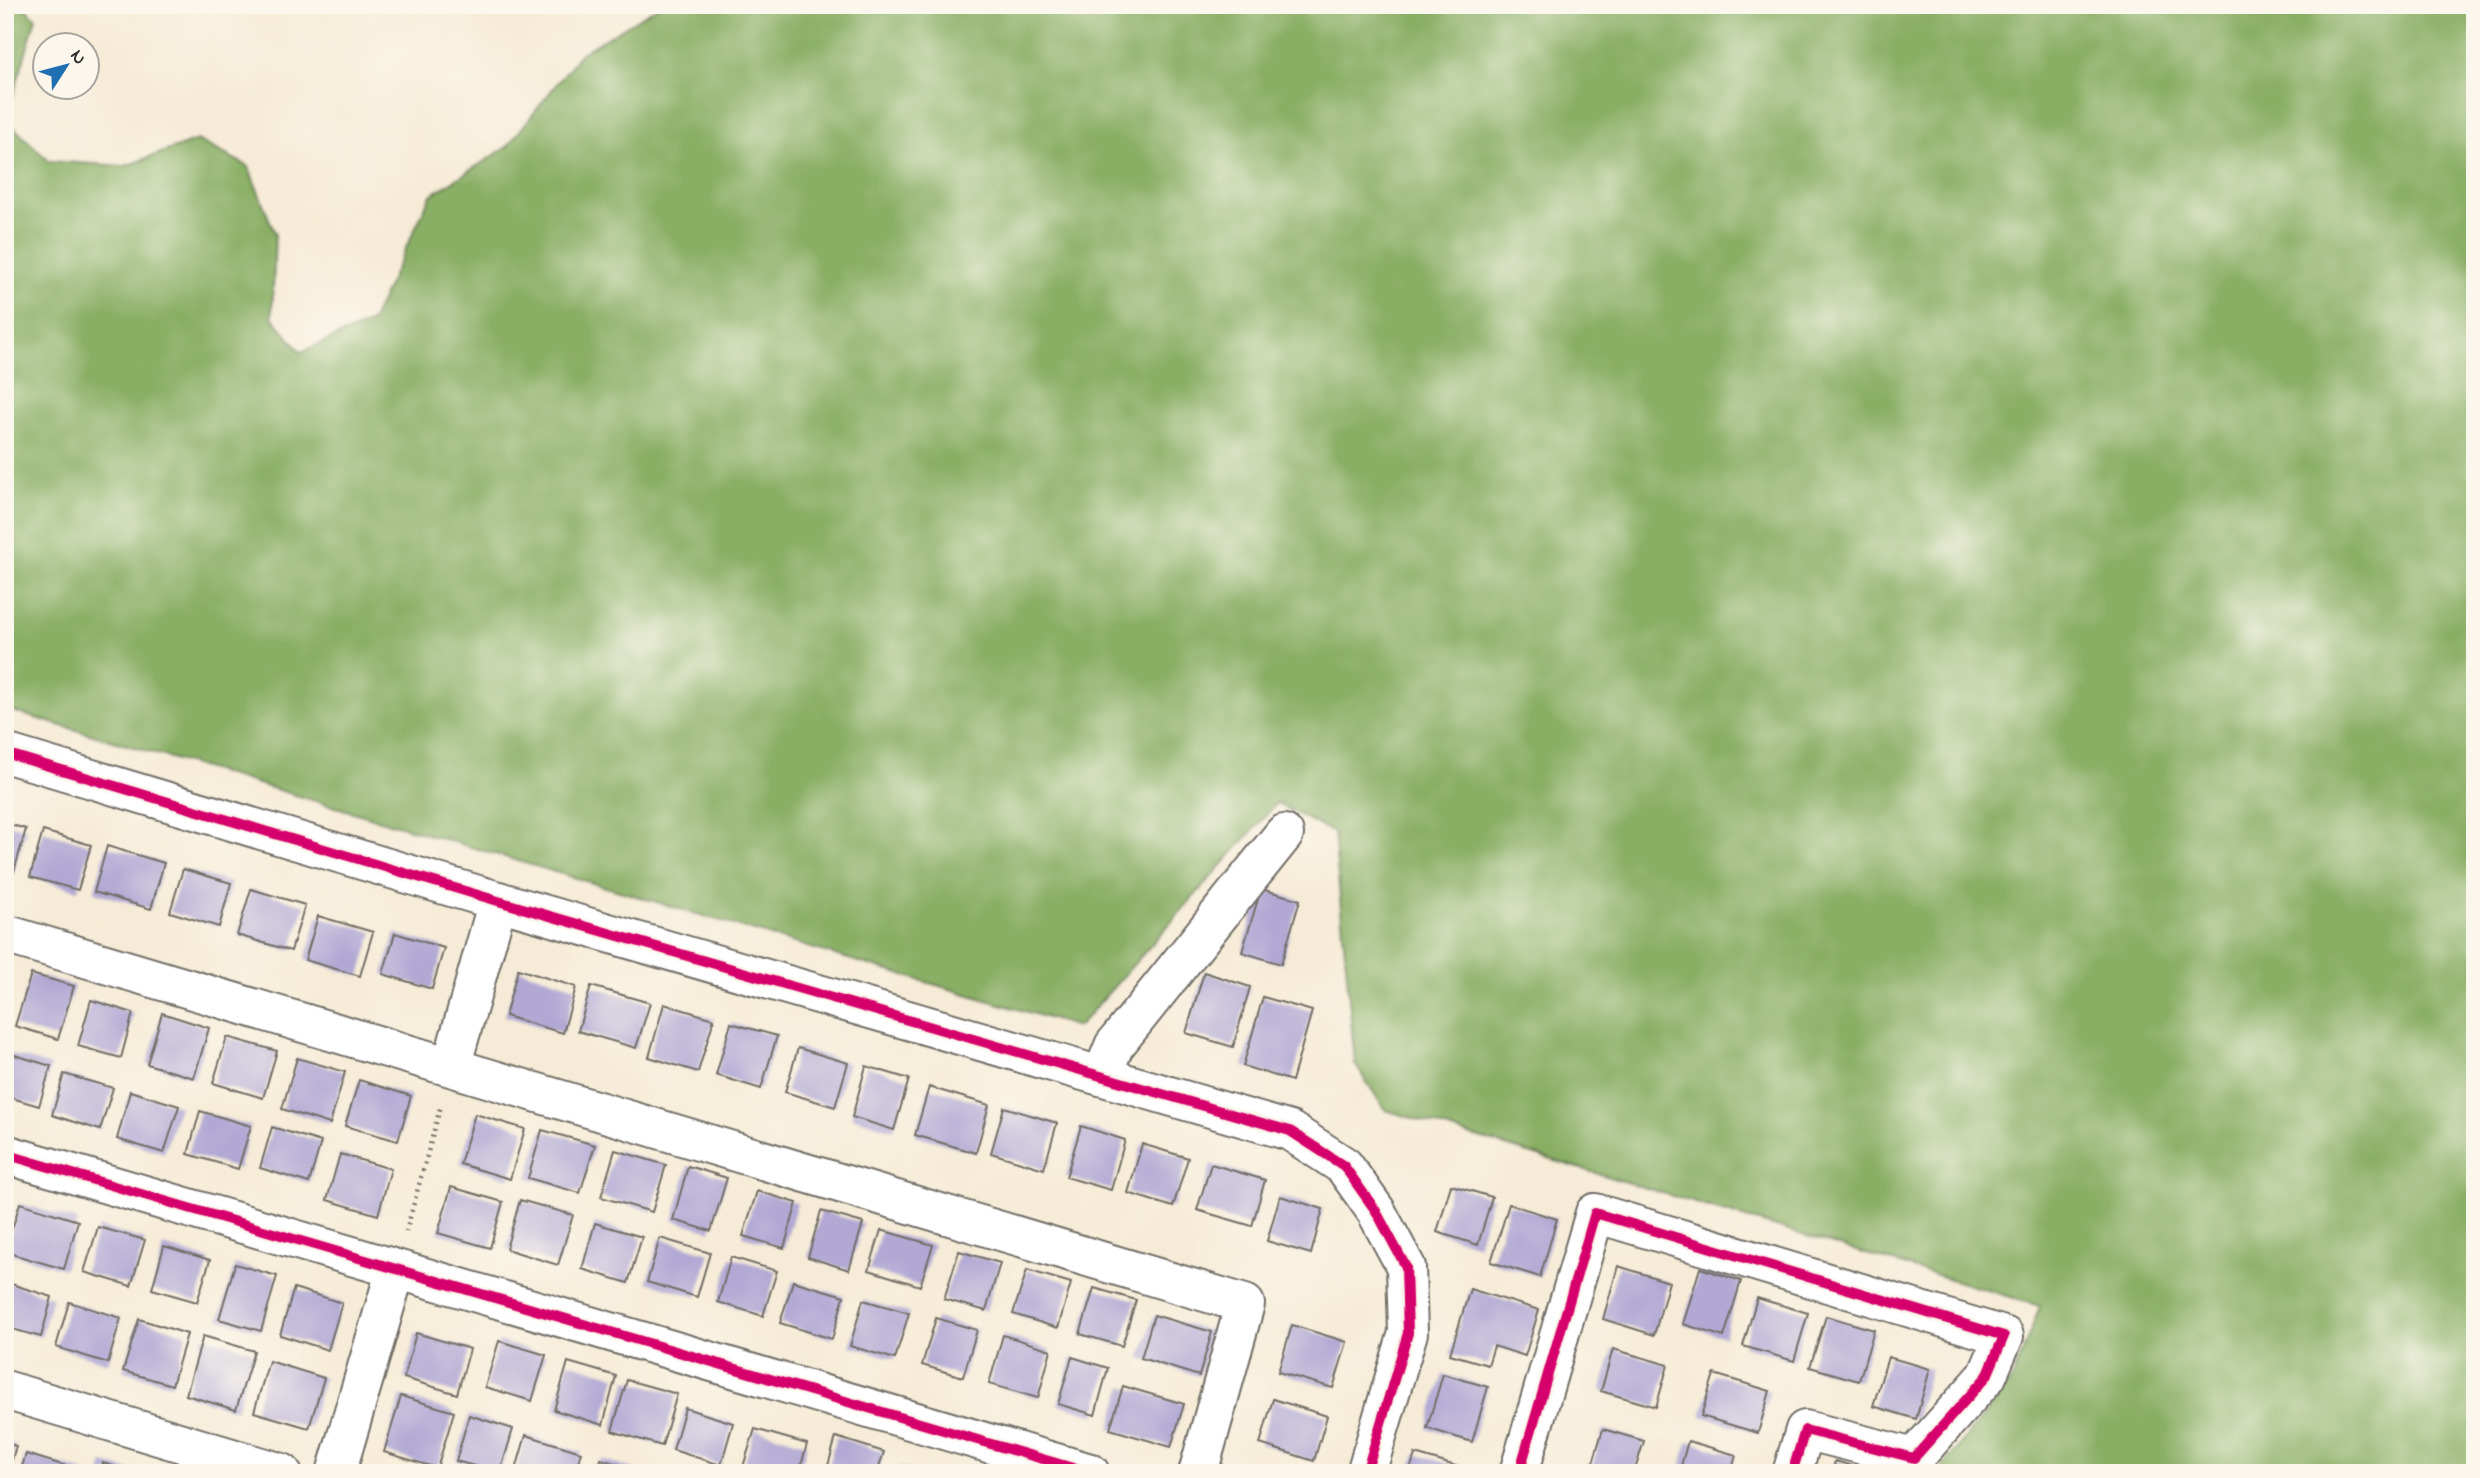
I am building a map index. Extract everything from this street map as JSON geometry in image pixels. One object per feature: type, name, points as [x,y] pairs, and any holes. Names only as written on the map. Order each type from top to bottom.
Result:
[{"type":"street","points":[[5,753],[498,901],[1290,1131],[1344,1166],[1376,1211],[1406,1267],[1408,1333],[1366,1473]]},
{"type":"street","points":[[1102,1076],[1114,1046],[1284,834]]},
{"type":"street","points":[[451,1067],[498,901]]},
{"type":"street","points":[[5,934],[1245,1304],[1198,1473]]},
{"type":"street","points":[[5,1154],[1090,1473]]},
{"type":"street","points":[[1519,1473],[1595,1213],[2004,1336],[1987,1376],[1914,1458],[1805,1430],[1792,1473]]},
{"type":"street","points":[[336,1473],[396,1269]]},
{"type":"street","points":[[5,1390],[282,1473]]},
{"type":"path","points":[[396,1269],[451,1067]]},
{"type":"green space","points":[[5,5],[21,5],[36,18],[6,120],[49,161],[125,166],[197,140],[248,166],[275,234],[272,317],[301,352],[371,322],[431,195],[507,147],[581,53],[661,5],[2475,5],[2475,1473],[1938,1473],[2012,1379],[2040,1306],[1385,1110],[1355,1064],[1334,833],[1277,803],[1078,1027],[5,709]]},
{"type":"building","points":[[5,823],[26,829],[13,875],[5,873]]},
{"type":"building","points":[[43,831],[91,845],[78,890],[30,877]]},
{"type":"building","points":[[107,846],[164,863],[151,909],[94,892]]},
{"type":"building","points":[[183,869],[231,883],[219,927],[170,912]]},
{"type":"building","points":[[251,889],[305,905],[291,951],[237,935]]},
{"type":"building","points":[[1261,889],[1300,900],[1281,964],[1242,952]]},
{"type":"building","points":[[318,916],[373,932],[360,976],[305,960]]},
{"type":"building","points":[[395,933],[444,948],[432,989],[383,974]]},
{"type":"building","points":[[518,969],[576,987],[563,1033],[505,1016]]},
{"type":"building","points":[[1204,972],[1250,987],[1233,1047],[1186,1033]]},
{"type":"building","points":[[31,974],[74,986],[58,1039],[15,1026]]},
{"type":"building","points":[[591,986],[650,1003],[636,1048],[578,1031]]},
{"type":"building","points":[[1263,997],[1312,1011],[1292,1081],[1243,1066]]},
{"type":"building","points":[[91,1000],[133,1013],[121,1058],[78,1046]]},
{"type":"building","points":[[664,1004],[714,1019],[698,1072],[649,1057]]},
{"type":"building","points":[[162,1013],[209,1028],[194,1078],[147,1064]]},
{"type":"building","points":[[731,1023],[777,1036],[761,1089],[716,1075]]},
{"type":"building","points":[[227,1037],[277,1051],[263,1098],[213,1083]]},
{"type":"building","points":[[798,1048],[848,1063],[835,1107],[785,1092]]},
{"type":"building","points":[[5,1052],[51,1066],[39,1106],[5,1096]]},
{"type":"building","points":[[297,1058],[345,1072],[330,1124],[282,1109]]},
{"type":"building","points":[[866,1066],[909,1079],[894,1130],[852,1117]]},
{"type":"building","points":[[64,1074],[113,1088],[100,1130],[52,1115]]},
{"type":"building","points":[[359,1080],[411,1096],[398,1141],[345,1126]]},
{"type":"building","points":[[929,1087],[989,1105],[976,1153],[915,1135]]},
{"type":"building","points":[[130,1091],[179,1106],[164,1153],[117,1139]]},
{"type":"building","points":[[1004,1107],[1057,1123],[1044,1169],[991,1153]]},
{"type":"building","points":[[200,1111],[251,1126],[238,1169],[188,1154]]},
{"type":"building","points":[[475,1114],[525,1129],[510,1179],[460,1164]]},
{"type":"building","points":[[1081,1126],[1125,1140],[1111,1190],[1066,1177]]},
{"type":"building","points":[[272,1127],[321,1142],[309,1183],[260,1168]]},
{"type":"building","points":[[542,1130],[595,1145],[580,1193],[528,1178]]},
{"type":"building","points":[[1142,1144],[1188,1158],[1173,1207],[1128,1193]]},
{"type":"building","points":[[615,1150],[666,1165],[652,1212],[601,1197]]},
{"type":"building","points":[[340,1154],[391,1169],[378,1215],[327,1200]]},
{"type":"building","points":[[1211,1164],[1265,1180],[1252,1226],[1197,1210]]},
{"type":"building","points":[[688,1166],[727,1178],[711,1231],[673,1220]]},
{"type":"building","points":[[1451,1185],[1492,1197],[1478,1245],[1437,1232]]},
{"type":"building","points":[[451,1187],[503,1202],[490,1248],[438,1233]]},
{"type":"building","points":[[757,1191],[797,1203],[784,1248],[743,1236]]},
{"type":"building","points":[[1280,1196],[1323,1209],[1311,1254],[1267,1241]]},
{"type":"building","points":[[520,1200],[573,1215],[558,1265],[506,1249]]},
{"type":"building","points":[[20,1203],[78,1221],[64,1269],[5,1252]]},
{"type":"building","points":[[1509,1204],[1557,1219],[1540,1277],[1491,1262]]},
{"type":"building","points":[[821,1211],[863,1223],[849,1270],[808,1257]]},
{"type":"building","points":[[595,1223],[642,1237],[628,1283],[582,1269]]},
{"type":"building","points":[[98,1227],[145,1240],[131,1286],[84,1272]]},
{"type":"building","points":[[881,1230],[933,1245],[920,1286],[869,1270]]},
{"type":"building","points":[[660,1238],[710,1253],[697,1297],[647,1282]]},
{"type":"building","points":[[164,1246],[210,1260],[197,1302],[152,1289]]},
{"type":"building","points":[[959,1251],[1000,1263],[986,1311],[944,1299]]},
{"type":"building","points":[[731,1257],[777,1271],[763,1316],[718,1302]]},
{"type":"building","points":[[235,1264],[277,1276],[261,1331],[219,1319]]},
{"type":"building","points":[[1618,1266],[1669,1282],[1654,1335],[1603,1319]]},
{"type":"building","points":[[1700,1268],[1741,1281],[1724,1337],[1683,1324]]},
{"type":"building","points":[[1027,1270],[1071,1283],[1058,1328],[1013,1314]]},
{"type":"building","points":[[793,1281],[844,1296],[832,1339],[780,1323]]},
{"type":"building","points":[[5,1282],[52,1297],[41,1337],[5,1327]]},
{"type":"building","points":[[294,1288],[342,1303],[328,1350],[280,1335]]},
{"type":"building","points":[[1094,1288],[1136,1300],[1122,1346],[1080,1334]]},
{"type":"building","points":[[1470,1289],[1539,1310],[1525,1356],[1494,1346],[1488,1365],[1450,1354]]},
{"type":"building","points":[[1757,1298],[1808,1313],[1794,1361],[1743,1346]]},
{"type":"building","points":[[863,1300],[909,1313],[895,1359],[850,1346]]},
{"type":"building","points":[[69,1302],[121,1318],[108,1363],[56,1347]]},
{"type":"building","points":[[1154,1315],[1212,1332],[1199,1376],[1141,1358]]},
{"type":"building","points":[[1826,1316],[1874,1330],[1859,1381],[1810,1367]]},
{"type":"building","points":[[936,1318],[977,1330],[963,1377],[922,1365]]},
{"type":"building","points":[[139,1319],[187,1334],[172,1385],[123,1371]]},
{"type":"building","points":[[1292,1325],[1347,1342],[1333,1388],[1278,1372]]},
{"type":"building","points":[[416,1333],[470,1349],[457,1394],[404,1378]]},
{"type":"building","points":[[1003,1335],[1051,1350],[1038,1398],[989,1384]]},
{"type":"building","points":[[203,1336],[254,1351],[236,1410],[186,1395]]},
{"type":"building","points":[[499,1341],[546,1355],[532,1401],[485,1387]]},
{"type":"building","points":[[1613,1349],[1668,1365],[1656,1407],[1601,1391]]},
{"type":"building","points":[[1072,1357],[1108,1368],[1095,1415],[1058,1404]]},
{"type":"building","points":[[1888,1357],[1930,1369],[1916,1419],[1873,1406]]},
{"type":"building","points":[[269,1361],[324,1378],[309,1428],[254,1412]]},
{"type":"building","points":[[568,1362],[616,1376],[603,1425],[554,1410]]},
{"type":"building","points":[[1443,1374],[1488,1387],[1472,1442],[1427,1428]]},
{"type":"building","points":[[1714,1374],[1770,1391],[1758,1433],[1701,1416]]},
{"type":"building","points":[[627,1380],[677,1394],[662,1446],[612,1431]]},
{"type":"building","points":[[1123,1386],[1184,1404],[1171,1447],[1110,1429]]},
{"type":"building","points":[[401,1396],[454,1412],[437,1468],[384,1452]]},
{"type":"building","points":[[1273,1399],[1327,1416],[1314,1461],[1260,1444]]},
{"type":"building","points":[[685,1408],[733,1423],[721,1465],[673,1450]]},
{"type":"building","points":[[469,1415],[513,1429],[500,1473],[456,1461]]},
{"type":"building","points":[[755,1429],[807,1444],[799,1473],[750,1473],[742,1470]]},
{"type":"building","points":[[1603,1429],[1644,1441],[1634,1473],[1590,1473]]},
{"type":"building","points":[[526,1435],[581,1452],[575,1473],[515,1473]]},
{"type":"building","points":[[836,1437],[884,1452],[877,1473],[826,1473]]},
{"type":"building","points":[[1688,1441],[1736,1455],[1731,1473],[1679,1473]]},
{"type":"building","points":[[5,1443],[16,1446],[8,1473],[5,1473]]},
{"type":"building","points":[[26,1454],[86,1472],[20,1473]]},
{"type":"building","points":[[1415,1454],[1466,1469],[1465,1473],[1409,1473]]},
{"type":"building","points":[[601,1459],[643,1472],[643,1473],[597,1473]]},
{"type":"building","points":[[1835,1461],[1874,1472],[1874,1473],[1832,1473]]},
{"type":"building","points":[[103,1463],[134,1472],[134,1473],[100,1473]]},
{"type":"building","points":[[900,1467],[917,1472],[917,1473],[898,1473]]},
{"type":"cycle path","points":[[5,753],[498,901],[1290,1131],[1344,1166],[1376,1211],[1406,1267],[1408,1333],[1366,1473]]},
{"type":"cycle path","points":[[5,1154],[1090,1473]]},
{"type":"cycle path","points":[[1519,1473],[1595,1213],[2004,1336],[1987,1376],[1914,1458],[1805,1430],[1792,1473]]}]
